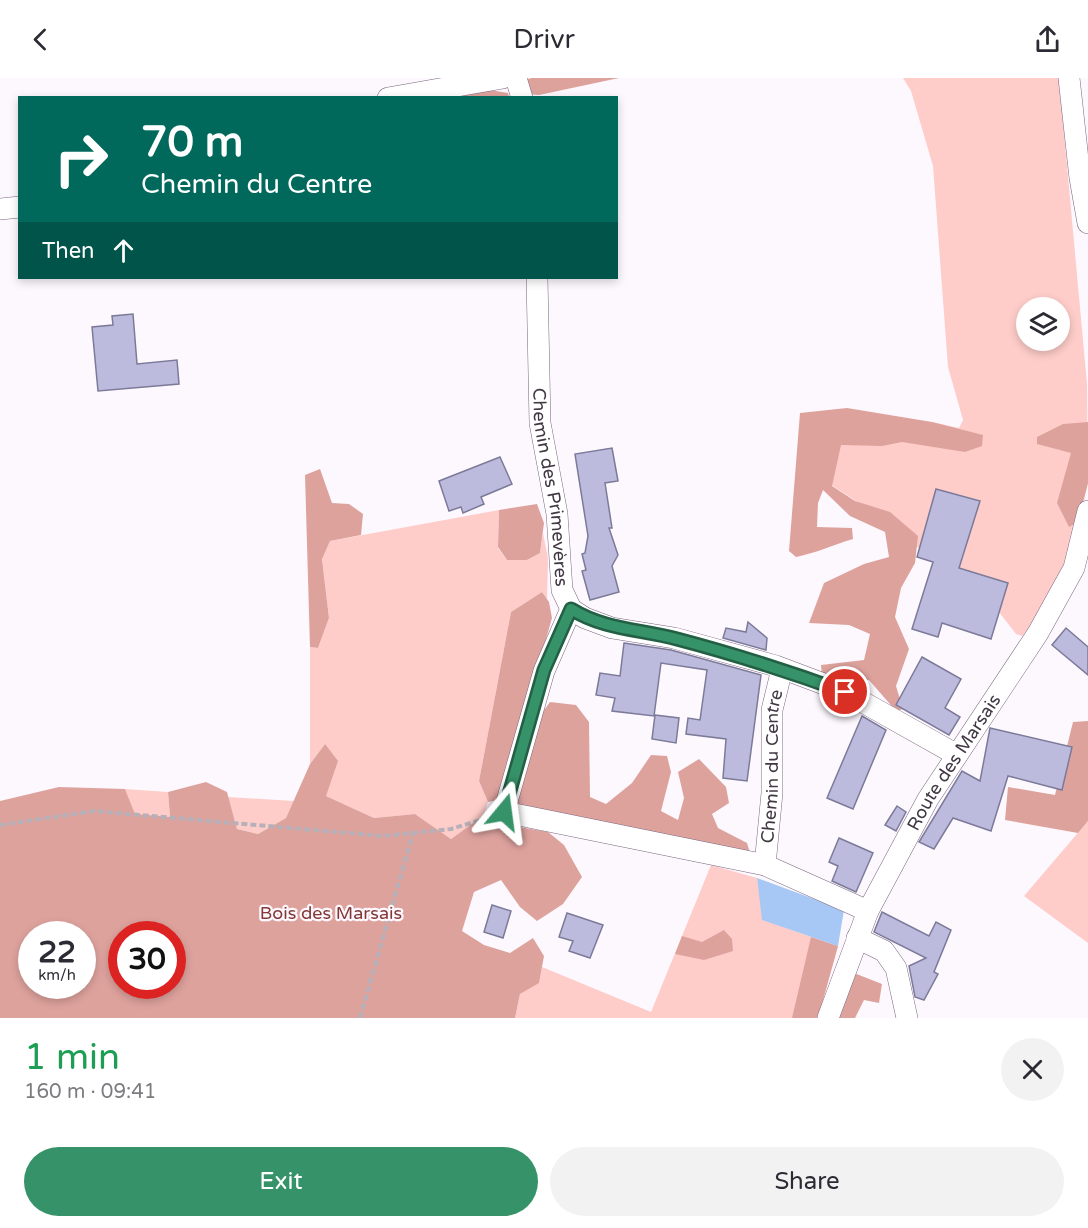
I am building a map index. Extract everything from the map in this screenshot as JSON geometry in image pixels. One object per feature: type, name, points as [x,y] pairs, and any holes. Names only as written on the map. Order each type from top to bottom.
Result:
[{"type":"street","points":[[400,96],[503,78]]},
{"type":"street","points":[[516,78],[521,96]]},
{"type":"street","points":[[1069,78],[1080,178],[1088,223]]},
{"type":"street","points":[[0,209],[18,207]]},
{"type":"street","name":"Chemin des Primevères","points":[[504,812],[544,670],[571,609],[562,590],[556,514],[540,423],[537,279]]},
{"type":"street","name":"Route des Marsais","points":[[828,1018],[868,911],[928,799],[1038,633],[1074,568],[1088,511]]},
{"type":"street","name":"Chemin du Centre","points":[[571,609],[585,618],[612,628],[674,638],[782,669],[772,710],[772,793],[765,865],[868,911]]},
{"type":"street","points":[[782,669],[845,692],[957,755]]},
{"type":"street","points":[[504,812],[765,865]]},
{"type":"street","points":[[858,938],[884,951],[896,968],[907,1018]]},
{"type":"path","points":[[0,825],[94,811],[383,836],[451,830],[504,812]]},
{"type":"path","points":[[360,1018],[413,833]]},
{"type":"shaded area","points":[[903,78],[1059,78],[1087,384],[1088,483],[1071,552],[1042,612],[1022,636],[1016,634],[968,572],[915,546],[888,522],[810,471],[811,418],[932,422],[959,428],[963,420],[948,367],[933,166],[911,91]]},
{"type":"shaded area","points":[[499,510],[498,548],[507,560],[527,560],[540,553],[543,533],[548,558],[547,600],[542,592],[511,612],[479,781],[488,802],[484,815],[451,839],[415,814],[374,818],[326,796],[325,744],[310,764],[310,647],[318,648],[329,618],[322,558],[330,541]]},
{"type":"shaded area","points":[[125,789],[168,792],[170,817],[135,815]]},
{"type":"shaded area","points":[[228,797],[294,801],[286,818],[258,834],[237,829]]},
{"type":"shaded area","points":[[1088,821],[1088,943],[1024,896]]},
{"type":"shaded area","points":[[711,865],[757,878],[763,920],[838,946],[818,1018],[515,1018],[520,994],[539,982],[542,967],[651,1012]]},
{"type":"green space","points":[[619,78],[539,95],[526,94],[527,79]]},
{"type":"green space","points":[[484,89],[508,93],[509,96],[453,96]]},
{"type":"green space","points":[[847,408],[932,422],[983,435],[982,446],[965,452],[902,442],[882,446],[841,445],[832,486],[855,501],[890,512],[918,536],[915,563],[901,588],[895,617],[909,649],[896,686],[903,709],[896,711],[869,680],[822,676],[821,665],[864,660],[870,634],[849,625],[809,623],[824,583],[864,564],[889,557],[885,532],[850,516],[823,490],[818,503],[817,527],[852,528],[853,539],[796,557],[789,551],[800,413]]},
{"type":"green space","points":[[1088,422],[1088,483],[1078,522],[1069,527],[1057,503],[1071,453],[1037,444],[1037,437],[1063,424]]},
{"type":"green space","points":[[320,469],[332,503],[349,504],[363,514],[361,535],[330,541],[322,559],[329,618],[318,648],[310,647],[305,475]]},
{"type":"green space","points":[[537,504],[544,523],[540,553],[527,560],[507,560],[498,547],[499,510]]},
{"type":"green space","points":[[542,592],[549,602],[552,618],[505,784],[498,800],[488,802],[479,781],[511,612]]},
{"type":"green space","points":[[550,702],[576,705],[589,722],[590,797],[606,804],[632,783],[651,755],[667,756],[671,772],[661,811],[678,820],[684,798],[678,772],[699,759],[726,787],[729,803],[712,814],[718,828],[747,843],[751,856],[512,803],[532,727]]},
{"type":"green space","points":[[1088,721],[1088,821],[1078,833],[1005,820],[1008,787],[1055,795],[1073,722]]},
{"type":"green space","name":"Bois des Marsais","points":[[325,744],[338,761],[326,796],[374,818],[415,814],[451,839],[484,815],[502,824],[548,832],[564,845],[582,877],[563,904],[537,921],[520,907],[501,880],[474,892],[462,931],[484,945],[510,953],[533,938],[544,956],[539,983],[520,994],[515,1018],[0,1018],[0,801],[59,787],[125,789],[135,814],[170,817],[168,792],[206,782],[227,792],[237,829],[258,834],[286,818],[310,764]]},
{"type":"green space","points":[[724,930],[732,939],[733,951],[704,960],[675,954],[682,936],[702,942]]},
{"type":"green space","points":[[811,937],[838,946],[818,1018],[792,1018]]},
{"type":"green space","points":[[854,973],[882,984],[879,1003],[864,1000],[855,1018],[837,1018]]},
{"type":"water","points":[[757,878],[844,910],[838,946],[762,920]]},
{"type":"building","points":[[133,314],[137,364],[177,360],[179,384],[98,391],[92,327],[113,325],[112,316]]},
{"type":"building","points":[[612,448],[618,481],[605,483],[612,528],[609,528],[618,555],[612,566],[619,592],[590,600],[582,571],[586,570],[582,554],[585,553],[588,536],[575,454]]},
{"type":"building","points":[[500,457],[512,484],[481,497],[484,504],[463,513],[461,507],[449,511],[439,481]]},
{"type":"building","points":[[936,489],[980,501],[959,568],[1008,583],[991,639],[942,623],[938,637],[912,629],[933,562],[917,557]]},
{"type":"building","points":[[748,622],[767,638],[766,650],[723,638],[726,628],[746,632]]},
{"type":"building","points":[[1066,628],[1088,647],[1088,675],[1052,645]]},
{"type":"building","points":[[624,643],[671,650],[761,675],[747,781],[723,778],[726,739],[686,734],[688,718],[700,720],[707,670],[661,663],[654,716],[612,711],[615,698],[596,695],[600,673],[620,676]]},
{"type":"building","points":[[922,657],[961,679],[945,708],[960,717],[949,735],[896,705]]},
{"type":"building","points":[[655,715],[679,718],[676,743],[652,739]]},
{"type":"building","points":[[862,716],[886,730],[853,809],[827,798]]},
{"type":"building","points":[[990,728],[1072,747],[1062,790],[1008,776],[991,831],[953,818],[934,849],[919,842],[962,771],[980,781]]},
{"type":"building","points":[[897,806],[906,812],[896,831],[885,825]]},
{"type":"building","points":[[839,838],[873,853],[856,892],[832,881],[838,866],[829,862]]},
{"type":"building","points":[[492,905],[511,911],[503,938],[484,932]]},
{"type":"building","points":[[882,912],[929,936],[936,922],[951,930],[934,972],[938,974],[924,1000],[915,997],[909,966],[926,958],[874,932]]},
{"type":"building","points":[[567,913],[603,925],[590,958],[569,951],[573,941],[559,937]]},
{"type":"route","points":[[504,812],[544,670],[571,609],[585,618],[612,628],[674,638],[776,666],[845,692]]}]
